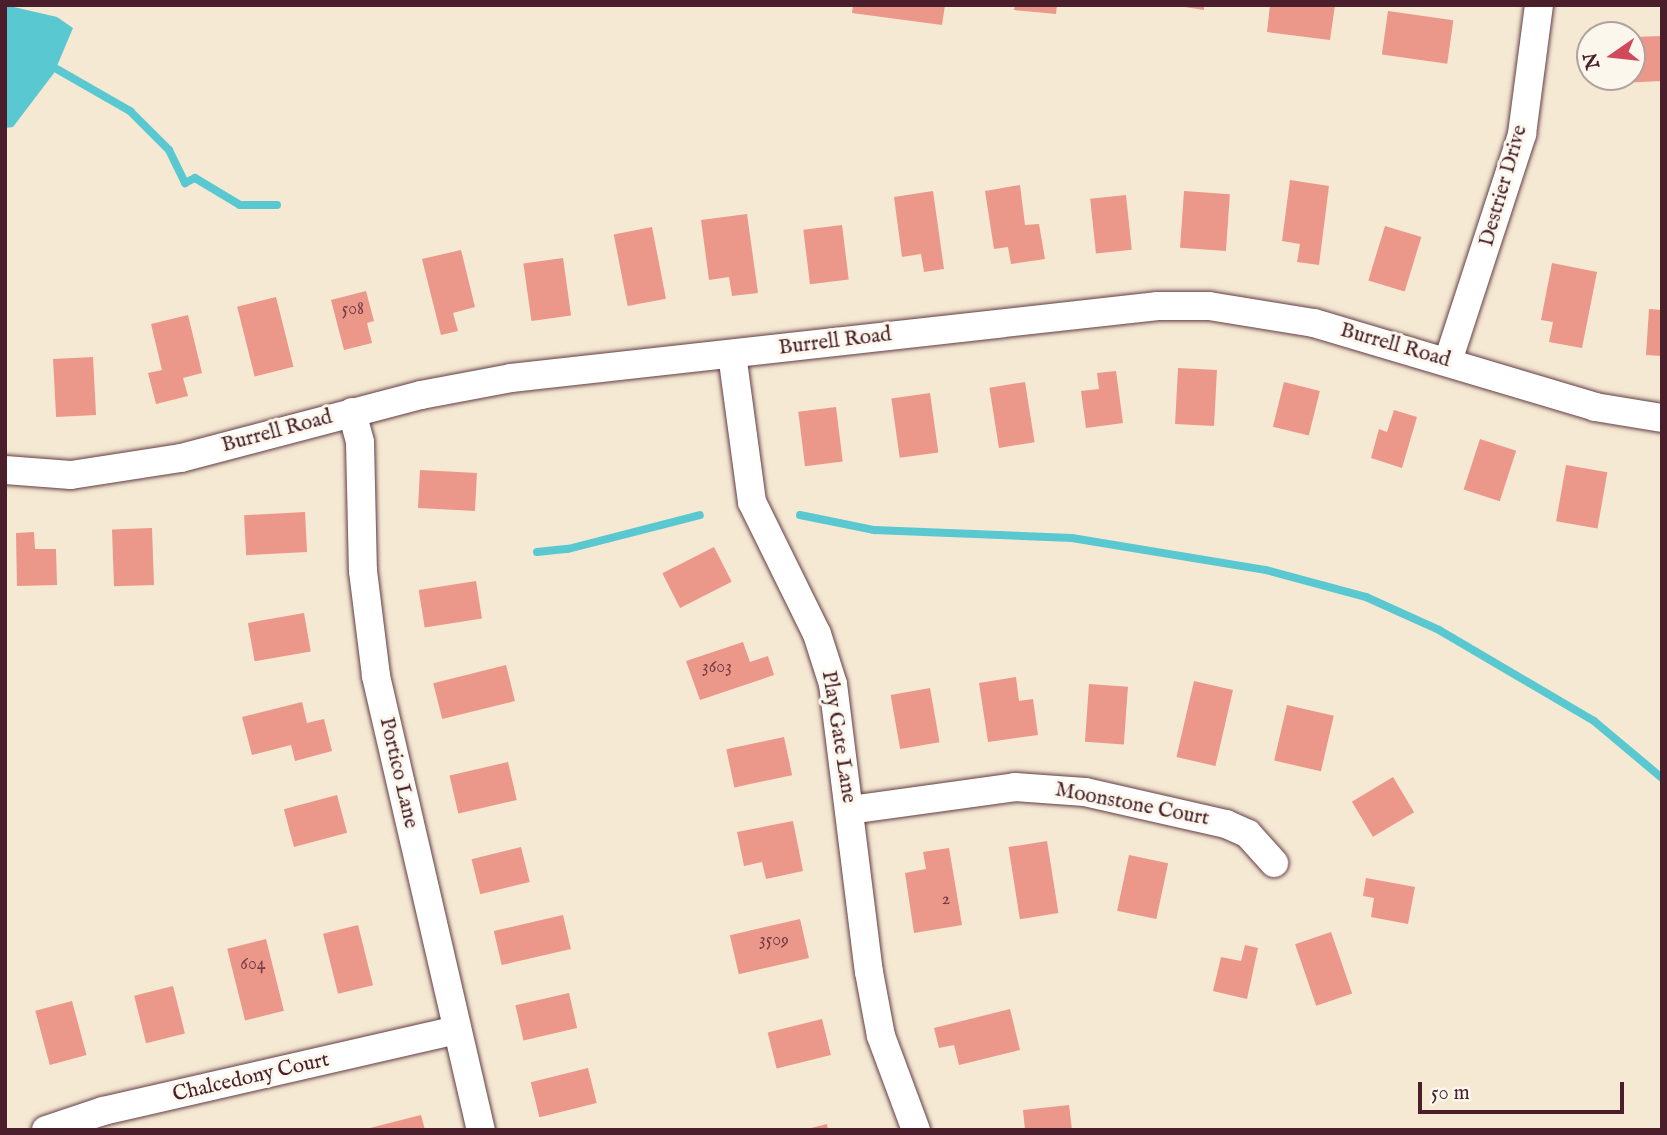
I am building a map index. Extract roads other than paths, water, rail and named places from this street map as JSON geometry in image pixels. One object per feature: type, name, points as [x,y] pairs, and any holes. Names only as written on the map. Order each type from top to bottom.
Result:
[{"type":"street","name":"Destrier Drive","points":[[1448,361],[1522,134],[1539,5]]},
{"type":"street","name":"Burrell Road","points":[[5,470],[71,475],[127,468],[181,458],[352,412],[511,378],[1111,308],[1209,306],[1314,323],[1595,407],[1662,418]]},
{"type":"street","name":"Play Gate Lane","points":[[732,354],[752,502],[817,634],[833,684],[869,972],[881,1036],[916,1130]]},
{"type":"street","name":"Portico Lane","points":[[352,412],[360,442],[363,572],[376,676],[481,1130]]},
{"type":"street","name":"Moonstone Court","points":[[850,810],[1015,787],[1085,792],[1226,824],[1248,834],[1274,863]]},
{"type":"street","name":"Chalcedony Court","points":[[46,1130],[103,1111],[457,1030]]},
{"type":"water","points":[[5,5],[57,17],[73,28],[54,73],[13,127],[5,128]]},
{"type":"waterway","points":[[48,64],[130,111],[169,150],[185,183],[195,178],[240,205],[277,205]]},
{"type":"waterway","points":[[537,552],[568,549],[700,515]]},
{"type":"waterway","points":[[800,515],[874,530],[1072,538],[1266,570],[1366,597],[1439,630],[1594,721],[1662,778]]}]
